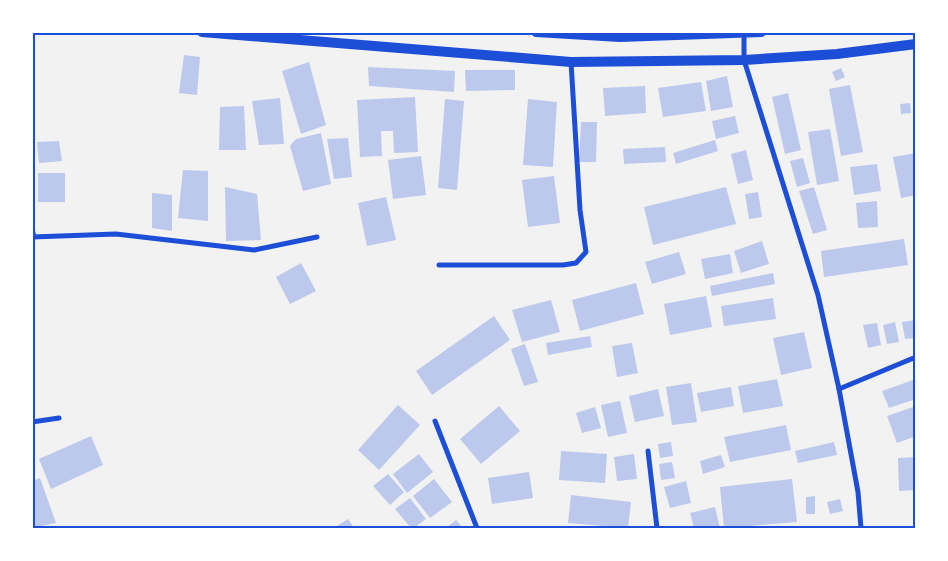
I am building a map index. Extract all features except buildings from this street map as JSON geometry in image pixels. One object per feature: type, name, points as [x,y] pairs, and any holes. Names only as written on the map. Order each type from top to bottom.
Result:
[{"type":"main road","points":[[202,32],[572,62],[744,60],[837,54],[916,44]]},
{"type":"main road","points":[[536,32],[620,37],[761,32]]},
{"type":"street","points":[[744,34],[744,60],[818,295],[839,389],[858,492],[861,528]]},
{"type":"street","points":[[439,265],[563,265],[576,262],[586,252],[580,210],[572,62]]},
{"type":"street","points":[[32,229],[33,237],[116,234],[254,250],[317,237]]},
{"type":"street","points":[[839,389],[916,357]]},
{"type":"street","points":[[32,422],[59,418]]},
{"type":"street","points":[[436,421],[477,528]]},
{"type":"street","points":[[648,451],[657,528]]}]
